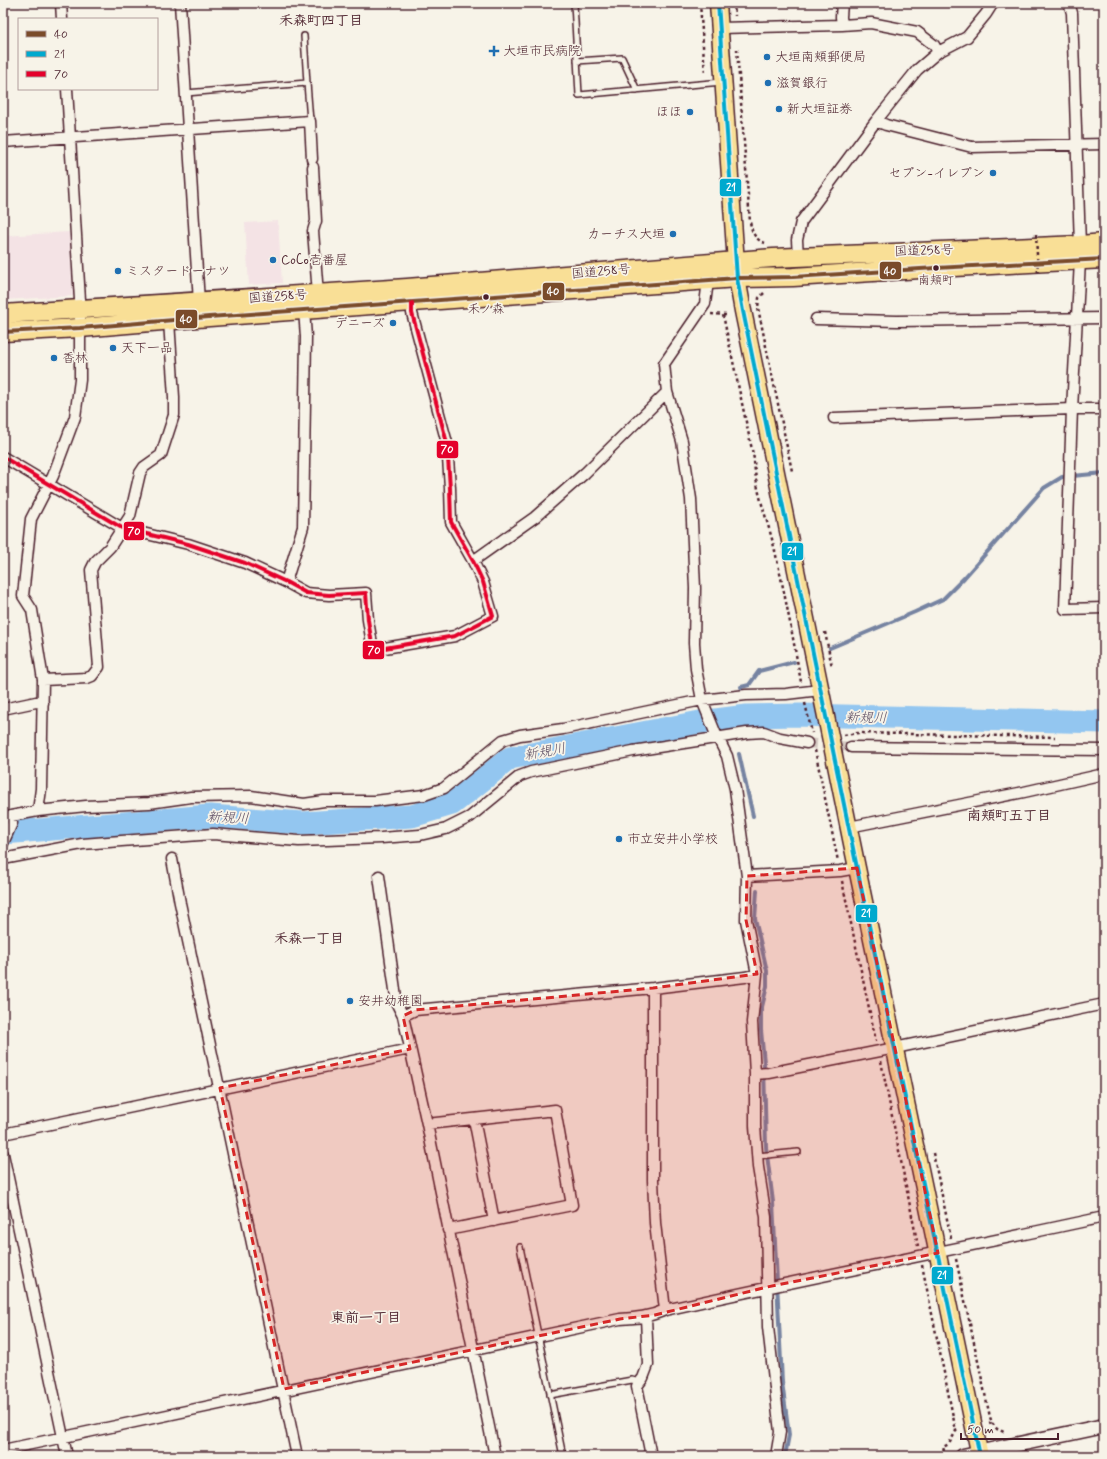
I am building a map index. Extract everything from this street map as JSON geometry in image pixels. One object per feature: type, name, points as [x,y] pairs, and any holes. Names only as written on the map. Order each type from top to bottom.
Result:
[{"type":"highway","name":"国道258号","points":[[3,332],[80,328],[304,310],[708,281],[736,269],[793,277],[936,268],[1080,253],[1104,243]]},
{"type":"highway","name":"国道258号","points":[[3,314],[736,269],[798,257],[1080,253],[1104,259]]},
{"type":"main road","points":[[718,3],[728,28],[724,82],[736,269],[743,312],[828,731],[979,1454]]},
{"type":"street","points":[[61,3],[62,18]]},
{"type":"street","points":[[180,3],[199,302]]},
{"type":"street","points":[[842,3],[842,25]]},
{"type":"street","points":[[798,257],[797,240],[801,222],[876,121],[917,70],[938,52],[967,37],[993,3]]},
{"type":"street","points":[[1069,3],[1072,13],[1080,253],[1078,318],[1072,409],[1065,609],[1104,608]]},
{"type":"street","points":[[728,28],[871,23],[917,32],[934,46],[938,52]]},
{"type":"street","points":[[38,811],[44,680],[32,610],[23,596],[31,519],[49,485],[74,417],[80,380],[81,310],[67,90]]},
{"type":"street","points":[[3,142],[310,121],[316,221],[313,231],[318,294]]},
{"type":"street","points":[[876,121],[886,125],[972,147],[1104,144]]},
{"type":"street","points":[[708,281],[705,304],[664,364],[668,392],[682,441],[690,499],[695,588],[694,643],[696,669],[703,703],[728,756],[735,789],[747,876],[746,920],[757,974],[752,1022],[761,1074],[755,1126],[760,1156],[774,1286],[769,1335],[780,1432],[776,1456]]},
{"type":"street","points":[[3,458],[122,528],[188,544],[245,563],[306,593],[329,595],[366,593],[368,620],[373,650],[454,636],[493,616],[483,582],[451,522],[447,444],[412,313],[412,303]]},
{"type":"street","points":[[286,582],[303,527],[306,337],[304,310]]},
{"type":"street","points":[[816,319],[897,321],[1104,318]]},
{"type":"street","points":[[44,680],[87,678],[92,676],[99,667],[90,581],[91,570],[95,562],[110,547],[130,516],[140,473],[144,467],[161,455],[174,415],[169,321]]},
{"type":"street","points":[[473,561],[535,517],[585,473],[668,392]]},
{"type":"street","points":[[834,418],[1104,409]]},
{"type":"street","points":[[3,844],[12,823],[11,816],[38,811],[86,806],[149,803],[191,797],[250,796],[304,804],[324,801],[375,801],[424,795],[444,788],[503,740],[520,735],[563,729],[746,695],[803,696],[821,694]]},
{"type":"street","points":[[3,709],[36,702],[43,703]]},
{"type":"street","points":[[3,859],[82,844],[213,834],[299,841],[420,835],[446,829],[470,817],[520,776],[531,772],[717,735],[764,732],[780,738],[812,743]]},
{"type":"street","points":[[849,744],[1104,750]]},
{"type":"street","points":[[849,827],[1016,794],[1104,774]]},
{"type":"street","points":[[172,859],[297,1456]]},
{"type":"street","points":[[747,876],[840,871],[857,868]]},
{"type":"street","points":[[379,876],[397,1004],[403,1016],[427,1124],[495,1456]]},
{"type":"street","points":[[403,1016],[415,1010],[653,988],[745,977],[757,974]]},
{"type":"street","points":[[653,988],[655,1223],[665,1310]]},
{"type":"street","points":[[761,1074],[879,1052],[1104,1004]]},
{"type":"street","points":[[3,1134],[410,1049]]},
{"type":"street","points":[[427,1124],[554,1110],[572,1205],[448,1230]]},
{"type":"street","points":[[474,1119],[494,1221]]},
{"type":"street","points":[[3,1154],[67,1456]]},
{"type":"street","points":[[3,1450],[620,1319],[646,1317],[655,1315],[665,1310],[774,1286],[954,1250],[1104,1217]]},
{"type":"street","points":[[646,1317],[648,1365],[642,1378],[636,1386],[651,1456]]},
{"type":"street","points":[[963,1456],[979,1454],[1104,1426]]},
{"type":"lane","points":[[574,3],[579,95],[724,82]]},
{"type":"lane","points":[[304,36],[310,121]]},
{"type":"lane","points":[[577,61],[622,58],[637,90]]},
{"type":"lane","points":[[186,93],[307,83]]},
{"type":"lane","points":[[760,1156],[798,1152]]},
{"type":"lane","points":[[520,1247],[563,1456]]},
{"type":"lane","points":[[550,1395],[632,1380],[639,1382]]},
{"type":"path","points":[[700,3],[705,74]]},
{"type":"path","points":[[734,3],[728,28],[751,227],[752,232],[758,240],[764,243],[772,243]]},
{"type":"path","points":[[1031,273],[1038,274],[1036,234]]},
{"type":"path","points":[[770,290],[764,292],[759,298],[758,308],[792,474]]},
{"type":"path","points":[[710,314],[727,315]]},
{"type":"path","points":[[723,315],[754,459],[754,471],[775,550],[811,730],[812,743],[879,1052],[956,1431],[949,1444],[943,1447],[944,1451]]},
{"type":"path","points":[[824,630],[833,674]]},
{"type":"path","points":[[811,730],[828,731],[845,735],[858,733],[1059,737]]},
{"type":"path","points":[[845,735],[849,744]]},
{"type":"path","points":[[932,1151],[990,1424],[997,1430],[1008,1433],[1008,1436]]},
{"type":"path","points":[[956,1431],[960,1430]]},
{"type":"highlighted area","points":[[857,868],[938,1253],[767,1287],[655,1315],[620,1319],[284,1389],[220,1088],[410,1049],[403,1016],[415,1010],[653,988],[757,974],[746,920],[747,876]]},
{"type":"shaded area","points":[[278,221],[282,283],[249,285],[245,223]]},
{"type":"shaded area","points":[[69,232],[73,296],[3,300],[3,236]]},
{"type":"waterway","points":[[830,648],[943,599],[964,578],[1044,488],[1062,477],[1104,473]]},
{"type":"waterway","points":[[741,687],[749,685],[759,671],[794,662]]},
{"type":"waterway","name":"新規川","points":[[3,833],[210,816],[303,823],[412,816],[452,804],[510,758],[700,722],[747,716],[800,715],[1104,722]]},
{"type":"waterway","points":[[739,754],[753,816]]},
{"type":"waterway","points":[[757,890],[755,919],[767,971],[767,986],[761,1011],[761,1030],[764,1063],[766,1147],[773,1202],[782,1382],[789,1435],[785,1456]]},
{"type":"tunnel","points":[[807,743],[851,747]]},
{"type":"transit line","name":"21","points":[[718,3],[737,278],[857,868],[980,1456]]},
{"type":"transit line","name":"40","points":[[3,332],[80,328],[737,278],[793,277],[1104,259]]},
{"type":"transit line","name":"70","points":[[3,457],[122,528],[188,544],[245,563],[306,593],[329,595],[366,593],[368,620],[373,650],[455,636],[493,616],[483,582],[451,522],[447,443],[412,313],[412,303]]},
{"type":"place","name":"大垣市民病院","points":[[494,51]]},
{"type":"place","name":"大垣南頬郵便局","points":[[767,57]]},
{"type":"place","name":"滋賀銀行","points":[[768,83]]},
{"type":"place","name":"新大垣証券","points":[[779,109]]},
{"type":"place","name":"ほほ","points":[[690,112]]},
{"type":"place","name":"セブン-イレブン","points":[[993,173]]},
{"type":"place","name":"カーチス大垣","points":[[673,234]]},
{"type":"place","name":"CoCo壱番屋","points":[[273,260]]},
{"type":"place","name":"南頬町","points":[[936,268]]},
{"type":"place","name":"ミスタードーナツ","points":[[118,271]]},
{"type":"place","name":"禾ノ森","points":[[486,297]]},
{"type":"place","name":"デニーズ","points":[[393,323]]},
{"type":"place","name":"天下一品","points":[[113,348]]},
{"type":"place","name":"香林","points":[[54,358]]},
{"type":"place","name":"市立安井小学校","points":[[619,839]]},
{"type":"place","name":"安井幼稚園","points":[[350,1001]]},
{"type":"district","name":"禾森町四丁目","points":[[321,21]]},
{"type":"district","name":"南頬町五丁目","points":[[1009,816]]},
{"type":"district","name":"禾森一丁目","points":[[309,939]]},
{"type":"district","name":"東前一丁目","points":[[366,1318]]}]
